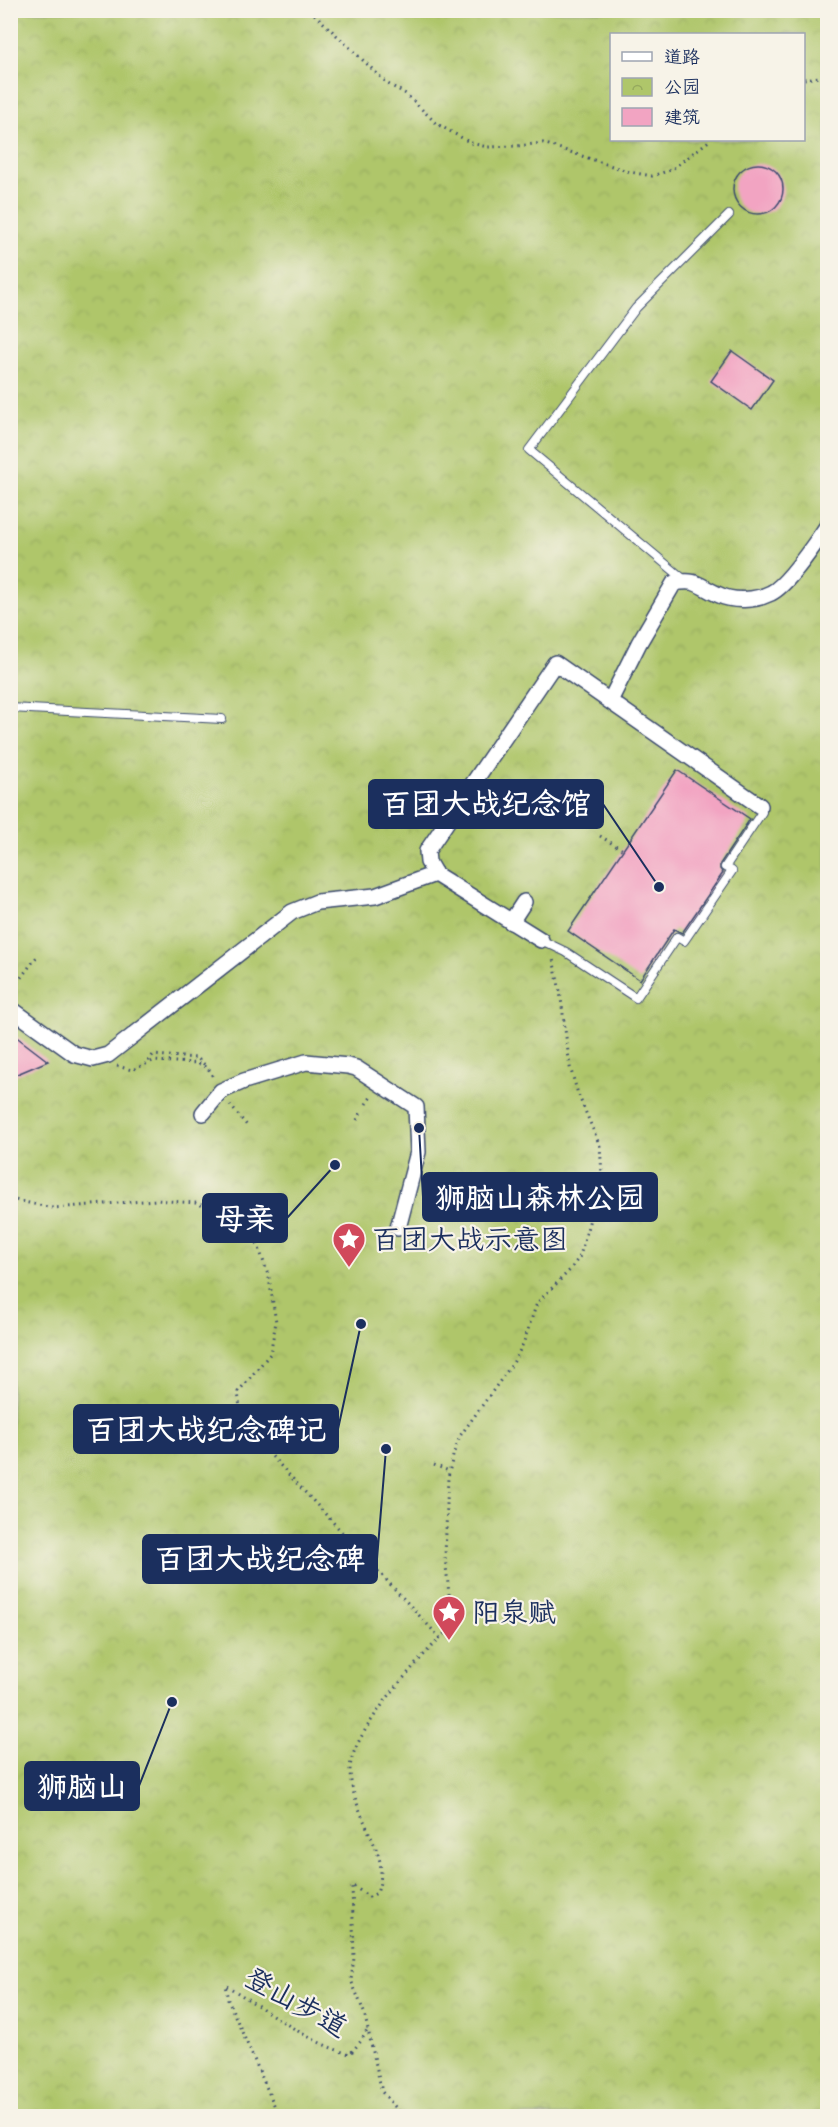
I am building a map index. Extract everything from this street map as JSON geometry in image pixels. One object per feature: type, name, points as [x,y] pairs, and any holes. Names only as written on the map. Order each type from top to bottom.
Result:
[{"type":"street","points":[[610,701],[639,643],[674,583],[686,581],[699,583],[717,595],[739,600],[772,593],[808,553],[828,525]]},
{"type":"street","points":[[541,940],[435,874],[428,862],[427,851],[555,663],[760,806]]},
{"type":"street","points":[[10,1008],[74,1054],[93,1059],[108,1055],[292,912],[317,902],[375,896],[435,874]]},
{"type":"street","points":[[511,922],[524,902]]},
{"type":"street","points":[[203,1113],[221,1091],[244,1081],[306,1062],[348,1066],[362,1072],[416,1107],[418,1152],[398,1228]]},
{"type":"lane","points":[[686,581],[529,450],[636,308],[729,215]]},
{"type":"lane","points":[[10,708],[222,719]]},
{"type":"lane","points":[[541,940],[566,952],[636,998],[677,937],[684,941],[732,871],[725,867],[762,812],[760,806]]},
{"type":"path","points":[[310,10],[388,84],[406,94],[437,124],[471,143],[487,147],[543,142],[619,169],[652,176],[671,170],[709,141]]},
{"type":"path","points":[[805,80],[828,76]]},
{"type":"path","points":[[600,836],[623,850]]},
{"type":"path","points":[[403,2116],[382,2092],[364,2012],[351,1980],[354,1932],[352,1885],[369,1897],[377,1893],[382,1877],[380,1860],[357,1804],[350,1771],[351,1757],[357,1744],[408,1670],[447,1631],[451,1612],[445,1565],[448,1471],[460,1436],[513,1363],[523,1344],[537,1303],[570,1270],[580,1256],[602,1174],[600,1146],[578,1094],[570,1067],[560,991],[553,958],[541,940]]},
{"type":"path","points":[[10,992],[39,954]]},
{"type":"path","points":[[147,1063],[153,1055],[173,1055],[197,1058],[208,1068]]},
{"type":"path","points":[[153,1061],[197,1063]]},
{"type":"path","points":[[366,1104],[370,1097]]},
{"type":"path","points":[[227,1102],[249,1128]]},
{"type":"path","points":[[357,1120],[361,1112]]},
{"type":"path","points":[[10,1199],[53,1208],[156,1200],[195,1203],[232,1215],[248,1227],[258,1245],[269,1278],[276,1322],[270,1354],[238,1392],[242,1424],[440,1638]]},
{"type":"path","points":[[434,1465],[448,1471]]},
{"type":"path","name":"登山步道","points":[[279,2116],[228,2000],[225,1985],[306,2034],[340,2051],[350,2054],[368,2029]]},
{"type":"green space","points":[[11,11],[827,11],[827,2116],[11,2116]]},
{"type":"building","points":[[758,164],[767,166],[778,175],[783,189],[781,198],[772,209],[758,214],[749,212],[738,203],[733,189],[735,180],[744,169]]},
{"type":"building","points":[[732,351],[773,380],[752,410],[711,381]]},
{"type":"building","points":[[677,770],[750,819],[720,864],[723,873],[682,933],[674,929],[640,980],[568,931]]},
{"type":"building","points":[[10,1032],[48,1061],[10,1077]]},
{"type":"place","name":"百团大战纪念馆","points":[[659,887]]},
{"type":"place","name":"狮脑山森林公园","points":[[419,1128]]},
{"type":"place","name":"母亲","points":[[335,1165]]},
{"type":"place","name":"百团大战示意图","points":[[349,1268]]},
{"type":"place","name":"百团大战纪念碑记","points":[[361,1324]]},
{"type":"place","name":"百团大战纪念碑","points":[[386,1449]]},
{"type":"place","name":"阳泉赋","points":[[449,1641]]},
{"type":"place","name":"狮脑山","points":[[172,1702]]}]
